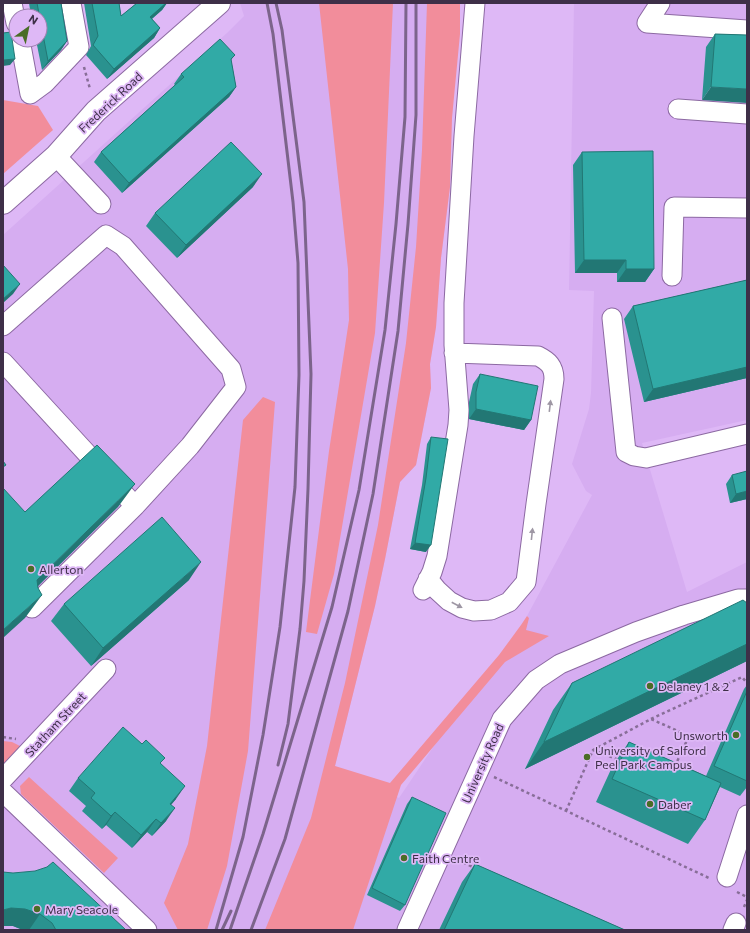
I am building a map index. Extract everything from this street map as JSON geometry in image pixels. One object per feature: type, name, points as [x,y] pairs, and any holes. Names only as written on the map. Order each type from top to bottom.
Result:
[{"type":"main road","name":"Frederick Road","points":[[3,203],[56,156],[96,112],[219,3]]},
{"type":"street","points":[[21,48],[30,94],[45,83],[79,47],[71,3]]},
{"type":"street","points":[[454,353],[538,356],[546,360],[553,368],[554,379],[526,582],[509,602],[491,610],[474,611],[462,608],[449,601],[437,590],[426,584],[437,556],[458,425],[459,410],[454,353],[454,303],[464,136],[475,3]]},
{"type":"street","points":[[660,3],[647,22],[747,30]]},
{"type":"street","points":[[678,110],[747,114]]},
{"type":"street","points":[[56,156],[101,204]]},
{"type":"street","points":[[672,276],[674,207],[747,208]]},
{"type":"street","points":[[3,326],[106,235],[123,246],[231,370],[236,387],[190,446],[136,506],[32,608]]},
{"type":"street","points":[[612,318],[626,452],[634,456],[646,458],[747,434]]},
{"type":"street","points":[[3,362],[136,506]]},
{"type":"street","name":"University Road","points":[[407,930],[502,719],[536,680],[560,664],[636,632],[684,615],[738,599],[747,599]]},
{"type":"street","name":"Statham Street","points":[[3,779],[106,669]]},
{"type":"street","points":[[3,792],[147,930]]},
{"type":"street","points":[[724,882],[747,815]]},
{"type":"path","points":[[79,47],[96,112]]},
{"type":"path","points":[[566,811],[593,750],[650,719],[742,677],[747,683]]},
{"type":"path","points":[[650,719],[689,736],[672,772]]},
{"type":"path","points":[[593,750],[620,760]]},
{"type":"path","points":[[479,770],[724,882],[747,896]]},
{"type":"path","points":[[441,853],[478,869]]},
{"type":"shaded area","points":[[240,3],[459,3],[452,118],[450,187],[441,258],[436,327],[430,364],[431,388],[416,465],[400,482],[375,606],[335,766],[399,798],[440,737],[529,618],[527,616],[592,495],[586,491],[572,464],[589,409],[591,393],[594,291],[569,290],[574,3],[747,3],[747,420],[642,443],[687,592],[747,562],[747,930],[3,930],[3,235],[227,33],[244,16]]},
{"type":"shaded area","points":[[319,3],[393,3],[384,203],[375,333],[334,574],[317,634],[306,632],[329,451],[349,320],[348,269]]},
{"type":"shaded area","points":[[427,3],[460,3],[460,34],[452,118],[450,187],[441,258],[436,327],[430,364],[431,388],[416,465],[400,482],[375,606],[335,766],[390,783],[499,655],[527,616],[529,618],[526,630],[549,636],[505,662],[401,785],[353,930],[265,930],[311,818],[345,683],[378,525],[406,343],[416,247],[422,150]]},
{"type":"shaded area","points":[[3,100],[38,106],[53,130],[3,174]]},
{"type":"shaded area","points":[[263,397],[275,402],[248,751],[227,866],[207,930],[178,930],[164,903],[188,844],[207,746],[243,420]]},
{"type":"shaded area","points":[[3,741],[12,742],[20,746],[3,765]]},
{"type":"shaded area","points":[[29,777],[118,858],[104,873],[21,794],[20,786]]},
{"type":"building","points":[[37,3],[61,3],[67,41],[48,61],[46,48],[48,48],[48,8],[38,8]]},
{"type":"building","points":[[92,3],[119,3],[121,16],[137,3],[166,3],[150,17],[160,28],[114,69],[93,45],[98,36]]},
{"type":"building","points":[[8,32],[8,48],[13,48],[15,59],[3,60],[3,33]]},
{"type":"building","points":[[715,34],[747,35],[747,89],[711,87]]},
{"type":"building","points":[[220,39],[235,55],[231,59],[236,87],[129,183],[101,152],[184,77],[181,74]]},
{"type":"building","points":[[231,142],[262,174],[186,245],[155,213]]},
{"type":"building","points":[[653,151],[654,269],[626,269],[626,260],[584,260],[582,152]]},
{"type":"building","points":[[3,265],[20,284],[3,299]]},
{"type":"building","points":[[747,280],[747,367],[653,389],[633,306]]},
{"type":"building","points":[[480,374],[538,386],[531,420],[476,409],[476,392]]},
{"type":"building","points":[[431,437],[448,439],[431,545],[415,543]]},
{"type":"building","name":"Allerton","points":[[97,445],[135,484],[37,580],[38,588],[42,595],[3,630],[3,488],[25,512]]},
{"type":"building","points":[[747,471],[747,491],[736,494],[732,475]]},
{"type":"building","points":[[162,517],[201,562],[103,648],[64,604]]},
{"type":"building","points":[[743,600],[747,603],[747,644],[544,742],[572,683]]},
{"type":"building","name":"Unsworth","points":[[747,691],[747,781],[714,766]]},
{"type":"building","points":[[123,727],[142,744],[146,740],[165,758],[160,763],[185,786],[170,804],[175,808],[161,823],[156,819],[141,835],[115,812],[111,816],[91,798],[95,793],[78,778]]},
{"type":"building","points":[[629,742],[721,783],[705,820],[612,779]]},
{"type":"building","name":"Faith Centre","points":[[412,797],[446,813],[405,905],[372,888]]},
{"type":"building","points":[[53,862],[126,930],[56,930],[52,923],[40,914],[25,909],[11,908],[3,910],[3,872],[13,873],[35,871],[47,867]]},
{"type":"building","points":[[475,864],[625,930],[444,930]]},
{"type":"railway","points":[[216,930],[243,837],[263,735],[280,627],[295,487],[299,375],[298,263],[293,202],[273,34],[267,3]]},
{"type":"railway","points":[[276,3],[282,30],[304,202],[311,374],[308,489],[304,581],[300,629],[288,724],[278,765]]},
{"type":"railway","points":[[230,930],[263,834],[332,607],[359,490],[385,330],[396,224],[405,117],[406,3]]},
{"type":"railway","points":[[251,930],[285,839],[348,611],[373,494],[398,331],[408,224],[416,115],[416,3]]},
{"type":"railway","points":[[222,930],[231,911]]},
{"type":"place","name":"Allerton","points":[[31,569]]},
{"type":"place","name":"Delaney 1 & 2","points":[[650,686]]},
{"type":"place","name":"Unsworth","points":[[736,735]]},
{"type":"place","name":"University of Salford Peel Park Campus","points":[[587,757]]},
{"type":"place","name":"Daber","points":[[650,804]]},
{"type":"place","name":"Faith Centre","points":[[404,858]]},
{"type":"place","name":"Mary Seacole","points":[[37,909]]}]
